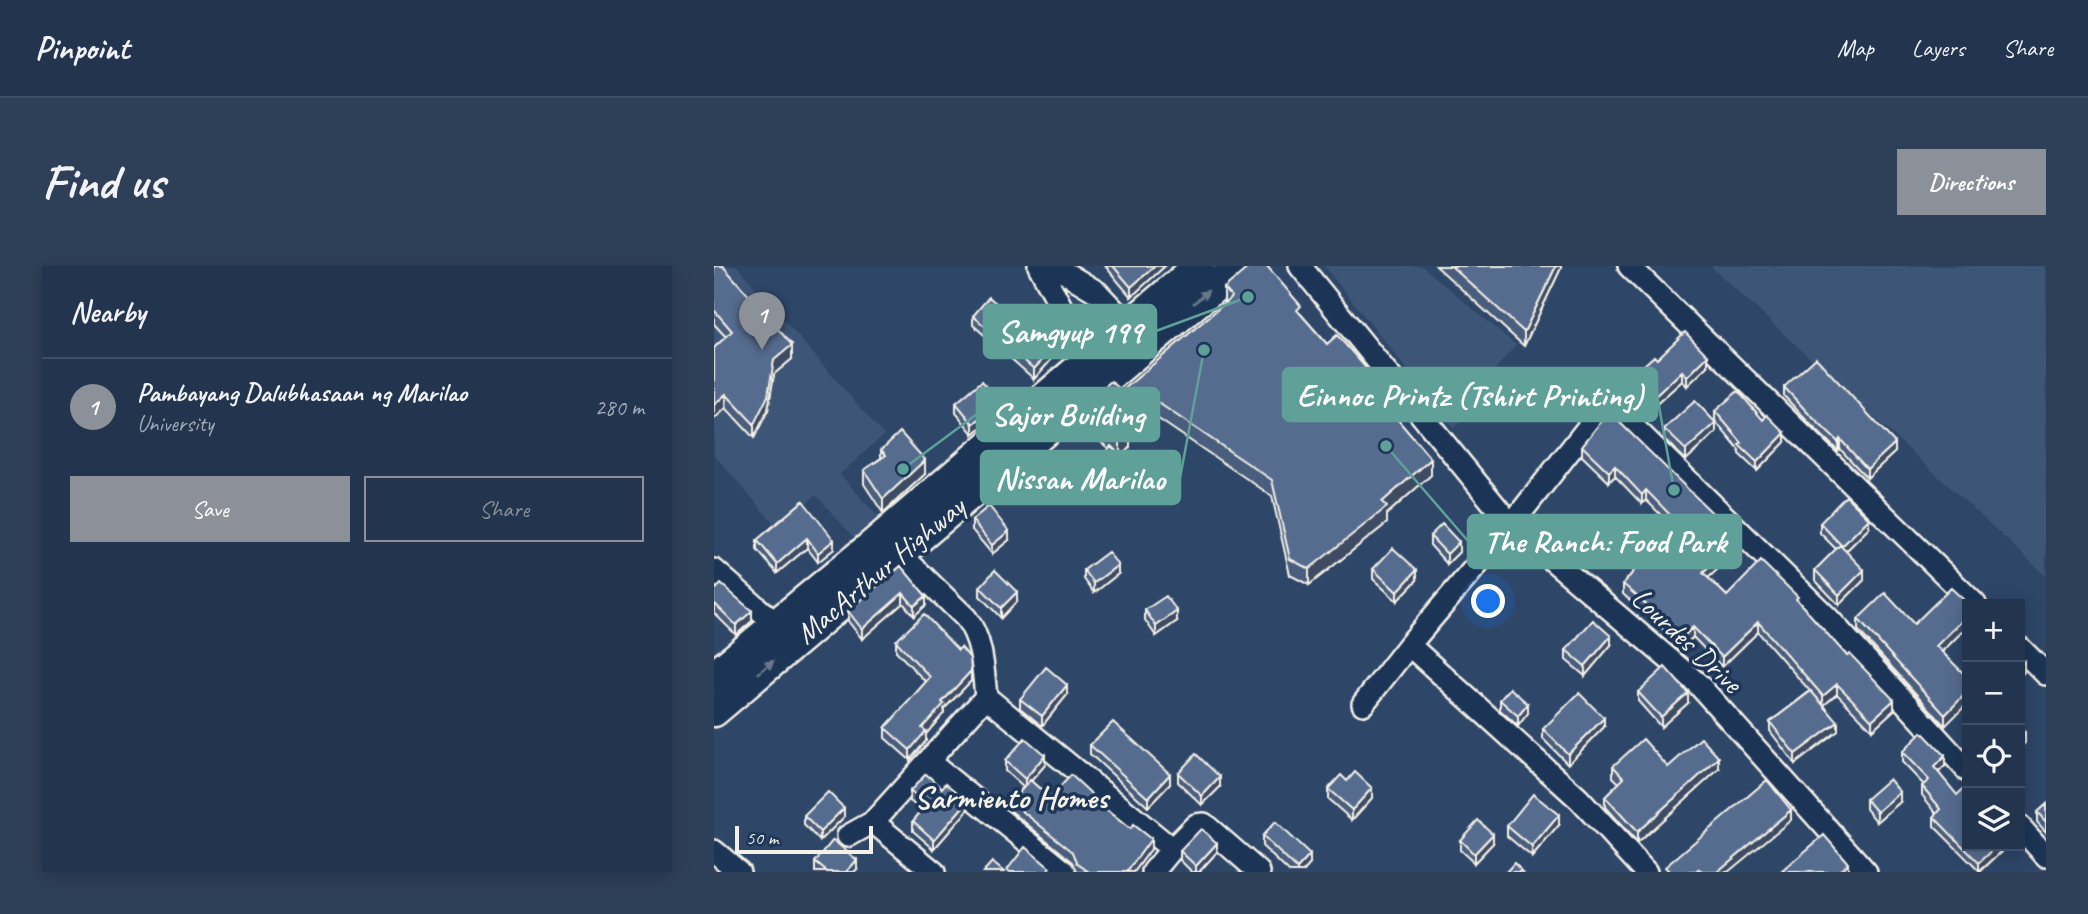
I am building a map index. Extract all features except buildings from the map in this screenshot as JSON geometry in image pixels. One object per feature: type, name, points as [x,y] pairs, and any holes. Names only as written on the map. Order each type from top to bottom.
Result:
[{"type":"highway","name":"MacArthur Highway","points":[[714,711],[1096,354],[1199,266]]},
{"type":"highway","name":"MacArthur Highway","points":[[714,676],[776,624],[891,545],[1239,266]]},
{"type":"street","points":[[1039,266],[1065,314],[1096,354]]},
{"type":"street","points":[[1054,266],[1097,292],[1128,325]]},
{"type":"street","name":"Lourdes Drive","points":[[1300,266],[1511,525],[1697,683],[1866,872]]},
{"type":"street","points":[[1629,266],[1970,599]]},
{"type":"street","points":[[1363,704],[1409,645],[1511,525],[1608,402],[1829,619],[1962,765]]},
{"type":"street","points":[[891,545],[976,631],[986,697],[1172,849]]},
{"type":"street","points":[[714,570],[776,624]]},
{"type":"street","points":[[1409,645],[1579,799],[1646,872]]},
{"type":"street","points":[[2025,653],[2046,674]]},
{"type":"street","points":[[848,836],[873,822],[986,697]]},
{"type":"street","points":[[929,762],[1065,872]]},
{"type":"street","points":[[873,822],[934,872]]},
{"type":"street","points":[[1153,872],[1196,825],[1203,824],[1259,872]]},
{"type":"street","points":[[2025,833],[2046,856]]},
{"type":"street","points":[[714,851],[739,872]]},
{"type":"shaded area","points":[[714,266],[737,266],[884,435],[840,474],[880,519],[856,540],[816,495],[778,528],[714,455]]},
{"type":"shaded area","points":[[1324,266],[1422,266],[1516,345],[1493,372],[1495,390],[1454,428]]},
{"type":"shaded area","points":[[1710,266],[2046,266],[2046,576]]},
{"type":"place","name":"Samgyup 199","points":[[1248,297]]},
{"type":"place","name":"Pambayang Dalubhasaan ng Marilao","points":[[762,350]]},
{"type":"place","name":"Nissan Marilao","points":[[1204,350]]},
{"type":"place","name":"The Ranch: Food Park","points":[[1386,446]]},
{"type":"place","name":"Sajor Building","points":[[903,469]]},
{"type":"place","name":"Einnoc Printz (Tshirt Printing)","points":[[1674,490]]},
{"type":"district","name":"Sarmiento Homes","points":[[1011,797]]}]
